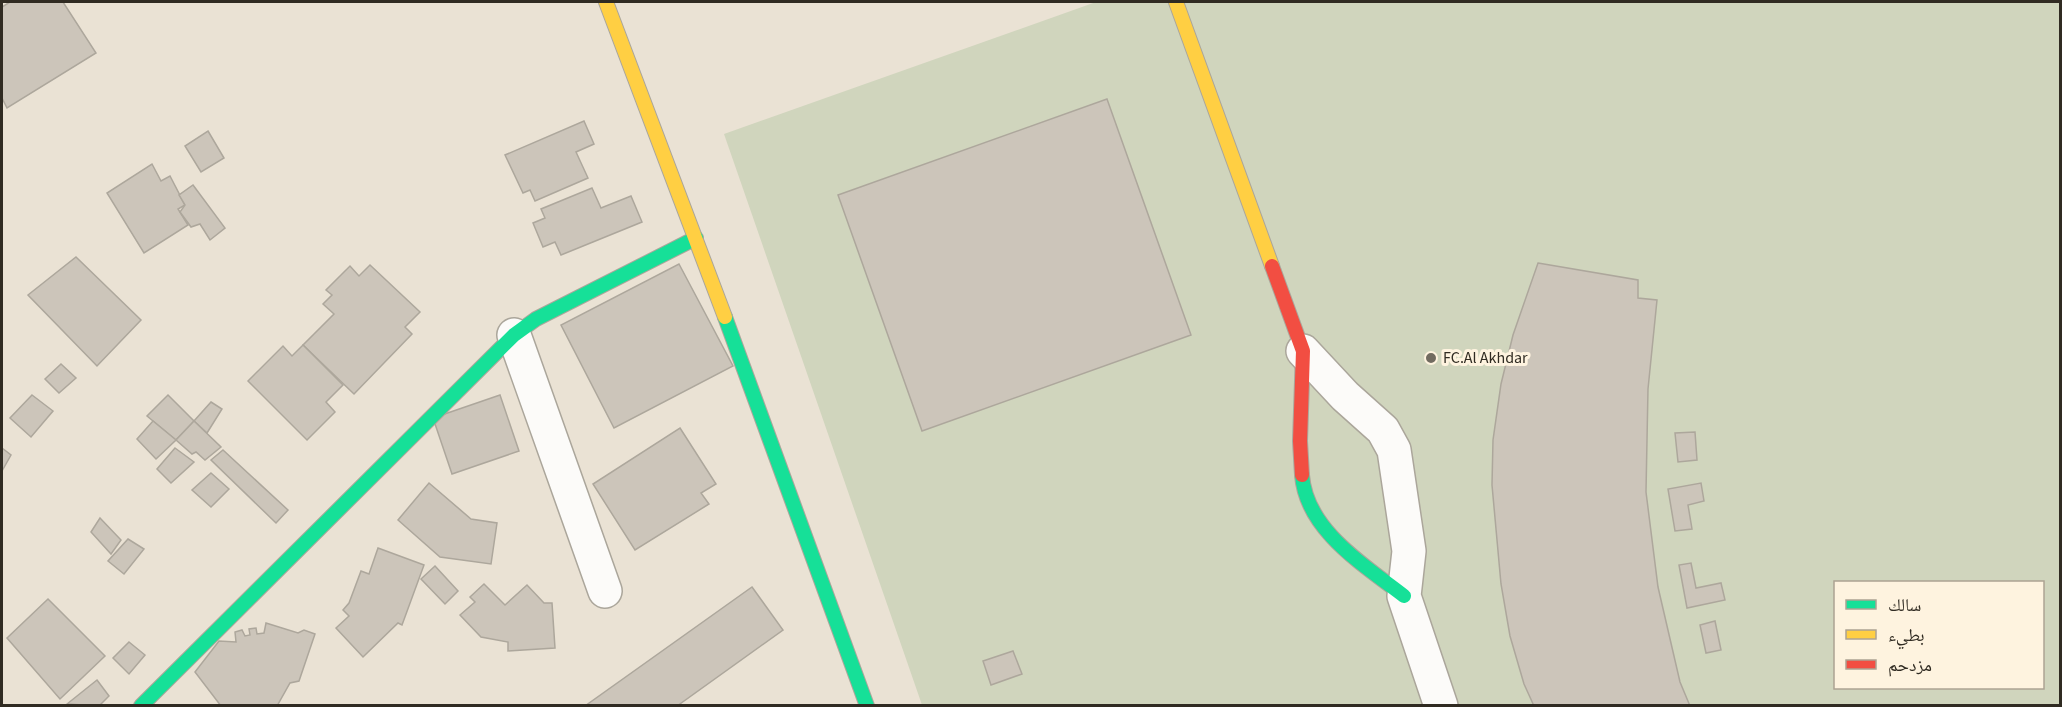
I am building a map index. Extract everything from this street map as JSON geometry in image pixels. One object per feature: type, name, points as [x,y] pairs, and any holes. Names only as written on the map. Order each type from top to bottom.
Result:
[{"type":"street","points":[[606,2],[696,238],[867,705]]},
{"type":"street","points":[[1176,2],[1303,351],[1300,441],[1303,488],[1317,520],[1356,559],[1404,596]]},
{"type":"street","points":[[147,703],[514,335],[536,319],[696,238]]},
{"type":"street","points":[[514,335],[605,591]]},
{"type":"street","points":[[1303,351],[1345,396],[1383,430],[1394,450],[1409,551],[1404,596],[1441,705]]},
{"type":"green space","name":"FC.Al Akhdar","points":[[1096,2],[2060,2],[2060,705],[922,705],[724,134]]},
{"type":"building","points":[[10,2],[63,2],[96,53],[7,108],[2,98],[2,7]]},
{"type":"building","points":[[1107,99],[1191,335],[922,431],[838,195]]},
{"type":"building","points":[[584,121],[594,144],[576,152],[588,178],[535,201],[530,190],[523,193],[505,155]]},
{"type":"building","points":[[208,131],[224,158],[201,172],[185,146]]},
{"type":"building","points":[[152,164],[161,181],[170,176],[185,205],[178,209],[188,225],[144,253],[107,193]]},
{"type":"building","points":[[193,185],[225,228],[210,240],[200,224],[191,227],[180,212],[185,205],[179,195]]},
{"type":"building","points":[[592,188],[601,208],[631,196],[642,222],[561,255],[555,242],[543,247],[533,223],[545,218],[541,209]]},
{"type":"building","points":[[76,257],[141,320],[97,366],[28,295]]},
{"type":"building","points":[[1538,263],[1638,280],[1638,298],[1657,300],[1648,389],[1646,492],[1658,587],[1680,682],[1690,706],[1534,706],[1524,684],[1510,636],[1501,584],[1492,485],[1493,440],[1501,384],[1513,335]]},
{"type":"building","points":[[679,264],[733,366],[614,428],[561,325]]},
{"type":"building","points":[[370,265],[420,312],[405,327],[412,334],[354,394],[303,345],[334,314],[323,304],[332,295],[326,290],[350,266],[359,276]]},
{"type":"building","points":[[303,345],[343,385],[326,402],[335,412],[307,440],[248,381],[283,346],[292,356]]},
{"type":"building","points":[[61,364],[76,378],[59,393],[45,379]]},
{"type":"building","points":[[32,395],[53,411],[31,437],[10,418]]},
{"type":"building","points":[[168,395],[194,421],[176,440],[147,416]]},
{"type":"building","points":[[500,395],[519,451],[452,474],[433,418]]},
{"type":"building","points":[[211,402],[222,409],[207,433],[194,421]]},
{"type":"building","points":[[153,421],[176,440],[156,459],[137,439]]},
{"type":"building","points":[[194,421],[221,447],[205,460],[196,452],[192,454],[176,440]]},
{"type":"building","points":[[680,428],[716,484],[701,493],[709,504],[635,550],[593,484]]},
{"type":"building","points":[[1695,432],[1697,460],[1678,462],[1675,433]]},
{"type":"building","points":[[2,448],[11,455],[2,471]]},
{"type":"building","points":[[175,448],[194,462],[171,483],[157,469]]},
{"type":"building","points":[[223,450],[288,510],[276,523],[211,460]]},
{"type":"building","points":[[211,473],[229,489],[211,507],[192,490]]},
{"type":"building","points":[[429,483],[471,519],[497,523],[491,564],[440,557],[398,520]]},
{"type":"building","points":[[1701,483],[1704,501],[1688,505],[1692,529],[1675,531],[1668,489]]},
{"type":"building","points":[[100,518],[121,540],[111,554],[91,532]]},
{"type":"building","points":[[128,539],[144,549],[124,574],[108,561]]},
{"type":"building","points":[[378,548],[424,565],[402,625],[398,623],[363,657],[336,628],[349,616],[343,610],[349,603],[361,571],[369,574]]},
{"type":"building","points":[[1691,563],[1696,588],[1721,583],[1725,600],[1687,608],[1679,565]]},
{"type":"building","points":[[435,566],[458,591],[445,604],[421,579]]},
{"type":"building","points":[[484,584],[505,605],[527,585],[544,603],[552,603],[555,648],[508,651],[508,642],[481,637],[460,615],[475,602],[470,597]]},
{"type":"building","points":[[752,587],[783,630],[677,706],[585,706]]},
{"type":"building","points":[[48,599],[105,656],[60,699],[7,638]]},
{"type":"building","points":[[1715,621],[1721,650],[1706,653],[1700,625]]},
{"type":"building","points":[[266,623],[298,633],[304,630],[315,634],[299,681],[290,683],[277,706],[221,706],[195,672],[219,641],[236,642],[235,632],[242,630],[245,636],[250,635],[249,629],[256,628],[257,634],[264,633]]},
{"type":"building","points":[[129,642],[145,655],[129,674],[113,658]]},
{"type":"building","points":[[1013,651],[1022,674],[991,685],[983,661]]},
{"type":"building","points":[[97,680],[109,696],[99,706],[67,704]]},
{"type":"traffic: fast","points":[[141,706],[514,335],[536,319],[696,238]]},
{"type":"traffic: fast","points":[[725,317],[867,706]]},
{"type":"traffic: fast","points":[[1302,475],[1306,495],[1325,529],[1355,559],[1404,596]]},
{"type":"traffic: slow","points":[[606,2],[725,317]]},
{"type":"traffic: slow","points":[[1176,2],[1272,266]]},
{"type":"traffic: jam","points":[[1272,266],[1303,351],[1300,441],[1302,475]]},
{"type":"place","name":"FC.Al Akhdar","points":[[1431,358]]}]
